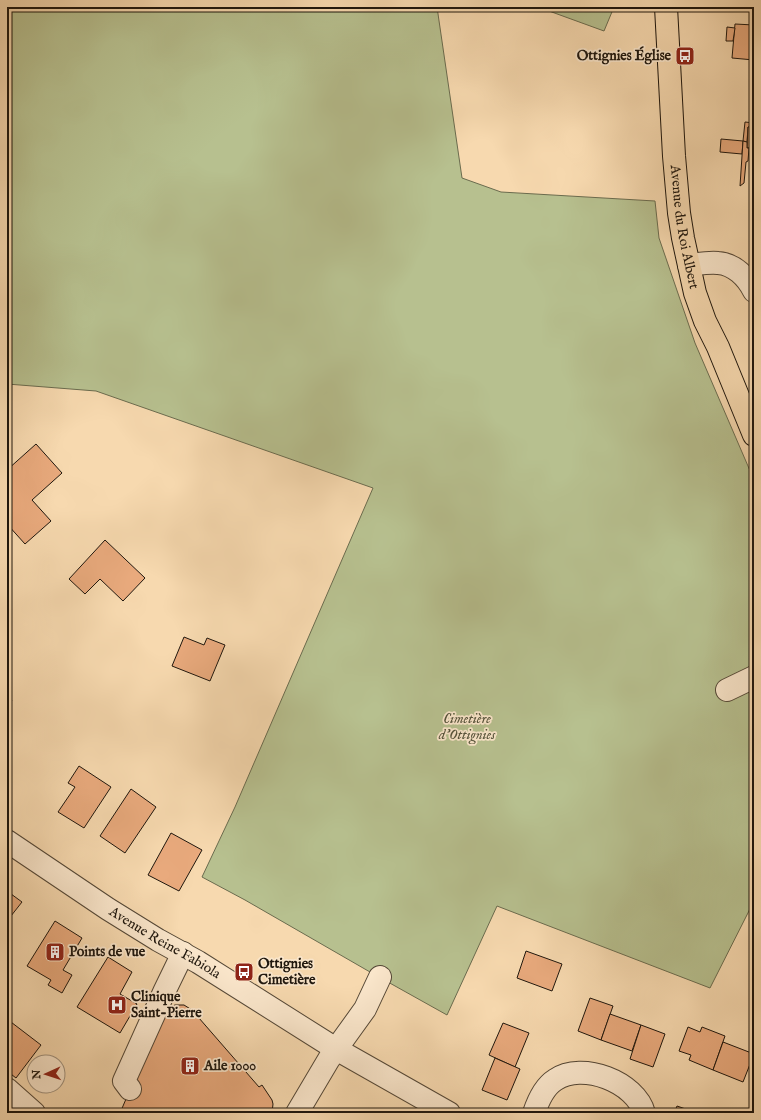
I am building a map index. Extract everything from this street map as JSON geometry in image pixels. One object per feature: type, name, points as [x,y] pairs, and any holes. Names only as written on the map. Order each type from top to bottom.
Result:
[{"type":"main road","name":"Avenue du Roi Albert","points":[[666,7],[678,213],[683,238],[696,293],[705,321],[718,347],[754,435]]},
{"type":"street","points":[[689,265],[719,263],[731,267],[742,273],[750,282],[754,291]]},
{"type":"street","points":[[727,690],[754,678]]},
{"type":"street","name":"Avenue Reine Fabiola","points":[[7,842],[108,909],[158,940],[183,953],[336,1049],[449,1113]]},
{"type":"street","points":[[130,1089],[124,1081],[183,953]]},
{"type":"street","points":[[297,1113],[329,1059],[365,1009],[380,977]]},
{"type":"street","points":[[534,1113],[543,1092],[554,1080],[576,1072],[590,1072],[624,1085],[635,1096],[643,1108],[644,1113]]},
{"type":"street","points":[[7,1089],[34,1113]]},
{"type":"green space","name":"Cimetière d'Ottignies","points":[[7,7],[437,7],[462,178],[501,192],[655,201],[659,238],[695,343],[754,480],[754,901],[710,988],[497,906],[447,1015],[202,877],[235,807],[373,488],[96,391],[7,384]]},
{"type":"green space","points":[[538,7],[614,7],[604,31]]},
{"type":"building","points":[[735,24],[754,25],[754,60],[732,58]]},
{"type":"building","points":[[727,27],[735,28],[733,41],[726,41]]},
{"type":"building","points":[[745,122],[754,123],[754,127],[748,127],[747,142],[743,141]]},
{"type":"building","points":[[748,127],[754,127],[754,155],[749,154],[749,148],[747,148]]},
{"type":"building","points":[[721,139],[743,141],[742,154],[720,152]]},
{"type":"building","points":[[743,141],[747,142],[747,148],[749,148],[744,183],[740,186]]},
{"type":"building","points":[[36,444],[62,473],[32,500],[51,521],[25,544],[7,524],[7,470]]},
{"type":"building","points":[[105,540],[145,578],[123,601],[100,579],[85,594],[69,579]]},
{"type":"building","points":[[184,637],[204,645],[207,638],[225,645],[210,681],[172,666]]},
{"type":"building","points":[[7,696],[12,700],[7,707]]},
{"type":"building","points":[[79,766],[111,787],[84,828],[58,812],[75,787],[68,783]]},
{"type":"building","points":[[131,789],[156,807],[125,853],[100,836]]},
{"type":"building","points":[[171,833],[202,850],[179,891],[148,875]]},
{"type":"building","points":[[7,891],[22,902],[7,921]]},
{"type":"building","name":"Points de vue","points":[[55,921],[82,938],[63,970],[72,975],[62,993],[48,985],[51,980],[27,966]]},
{"type":"building","points":[[526,951],[562,964],[552,991],[517,978]]},
{"type":"building","points":[[108,957],[132,972],[120,994],[137,1004],[120,1033],[77,1007]]},
{"type":"building","points":[[590,998],[613,1006],[601,1040],[578,1031]]},
{"type":"building","name":"Aile 1000","points":[[184,1005],[192,1010],[259,1087],[262,1085],[272,1100],[272,1113],[120,1113],[162,1015],[169,1007]]},
{"type":"building","points":[[610,1014],[641,1025],[632,1051],[601,1040]]},
{"type":"building","points":[[7,1019],[41,1045],[34,1054],[26,1054],[26,1065],[16,1078],[7,1071]]},
{"type":"building","points":[[503,1023],[529,1033],[515,1067],[489,1055]]},
{"type":"building","points":[[641,1025],[665,1034],[653,1067],[630,1059]]},
{"type":"building","points":[[688,1027],[700,1032],[702,1027],[725,1036],[713,1070],[689,1060],[691,1055],[679,1051]]},
{"type":"building","points":[[723,1042],[754,1054],[743,1082],[713,1070]]},
{"type":"building","points":[[495,1058],[520,1069],[507,1100],[482,1090]]},
{"type":"building","points":[[677,1106],[697,1113],[674,1113]]},
{"type":"place","name":"Ottignies Église","points":[[685,56]]},
{"type":"place","name":"Points de vue","points":[[55,952]]},
{"type":"place","name":"Ottignies Cimetière","points":[[244,972]]},
{"type":"place","name":"Clinique Saint-Pierre","points":[[117,1005]]},
{"type":"place","name":"Aile 1000","points":[[190,1066]]}]
